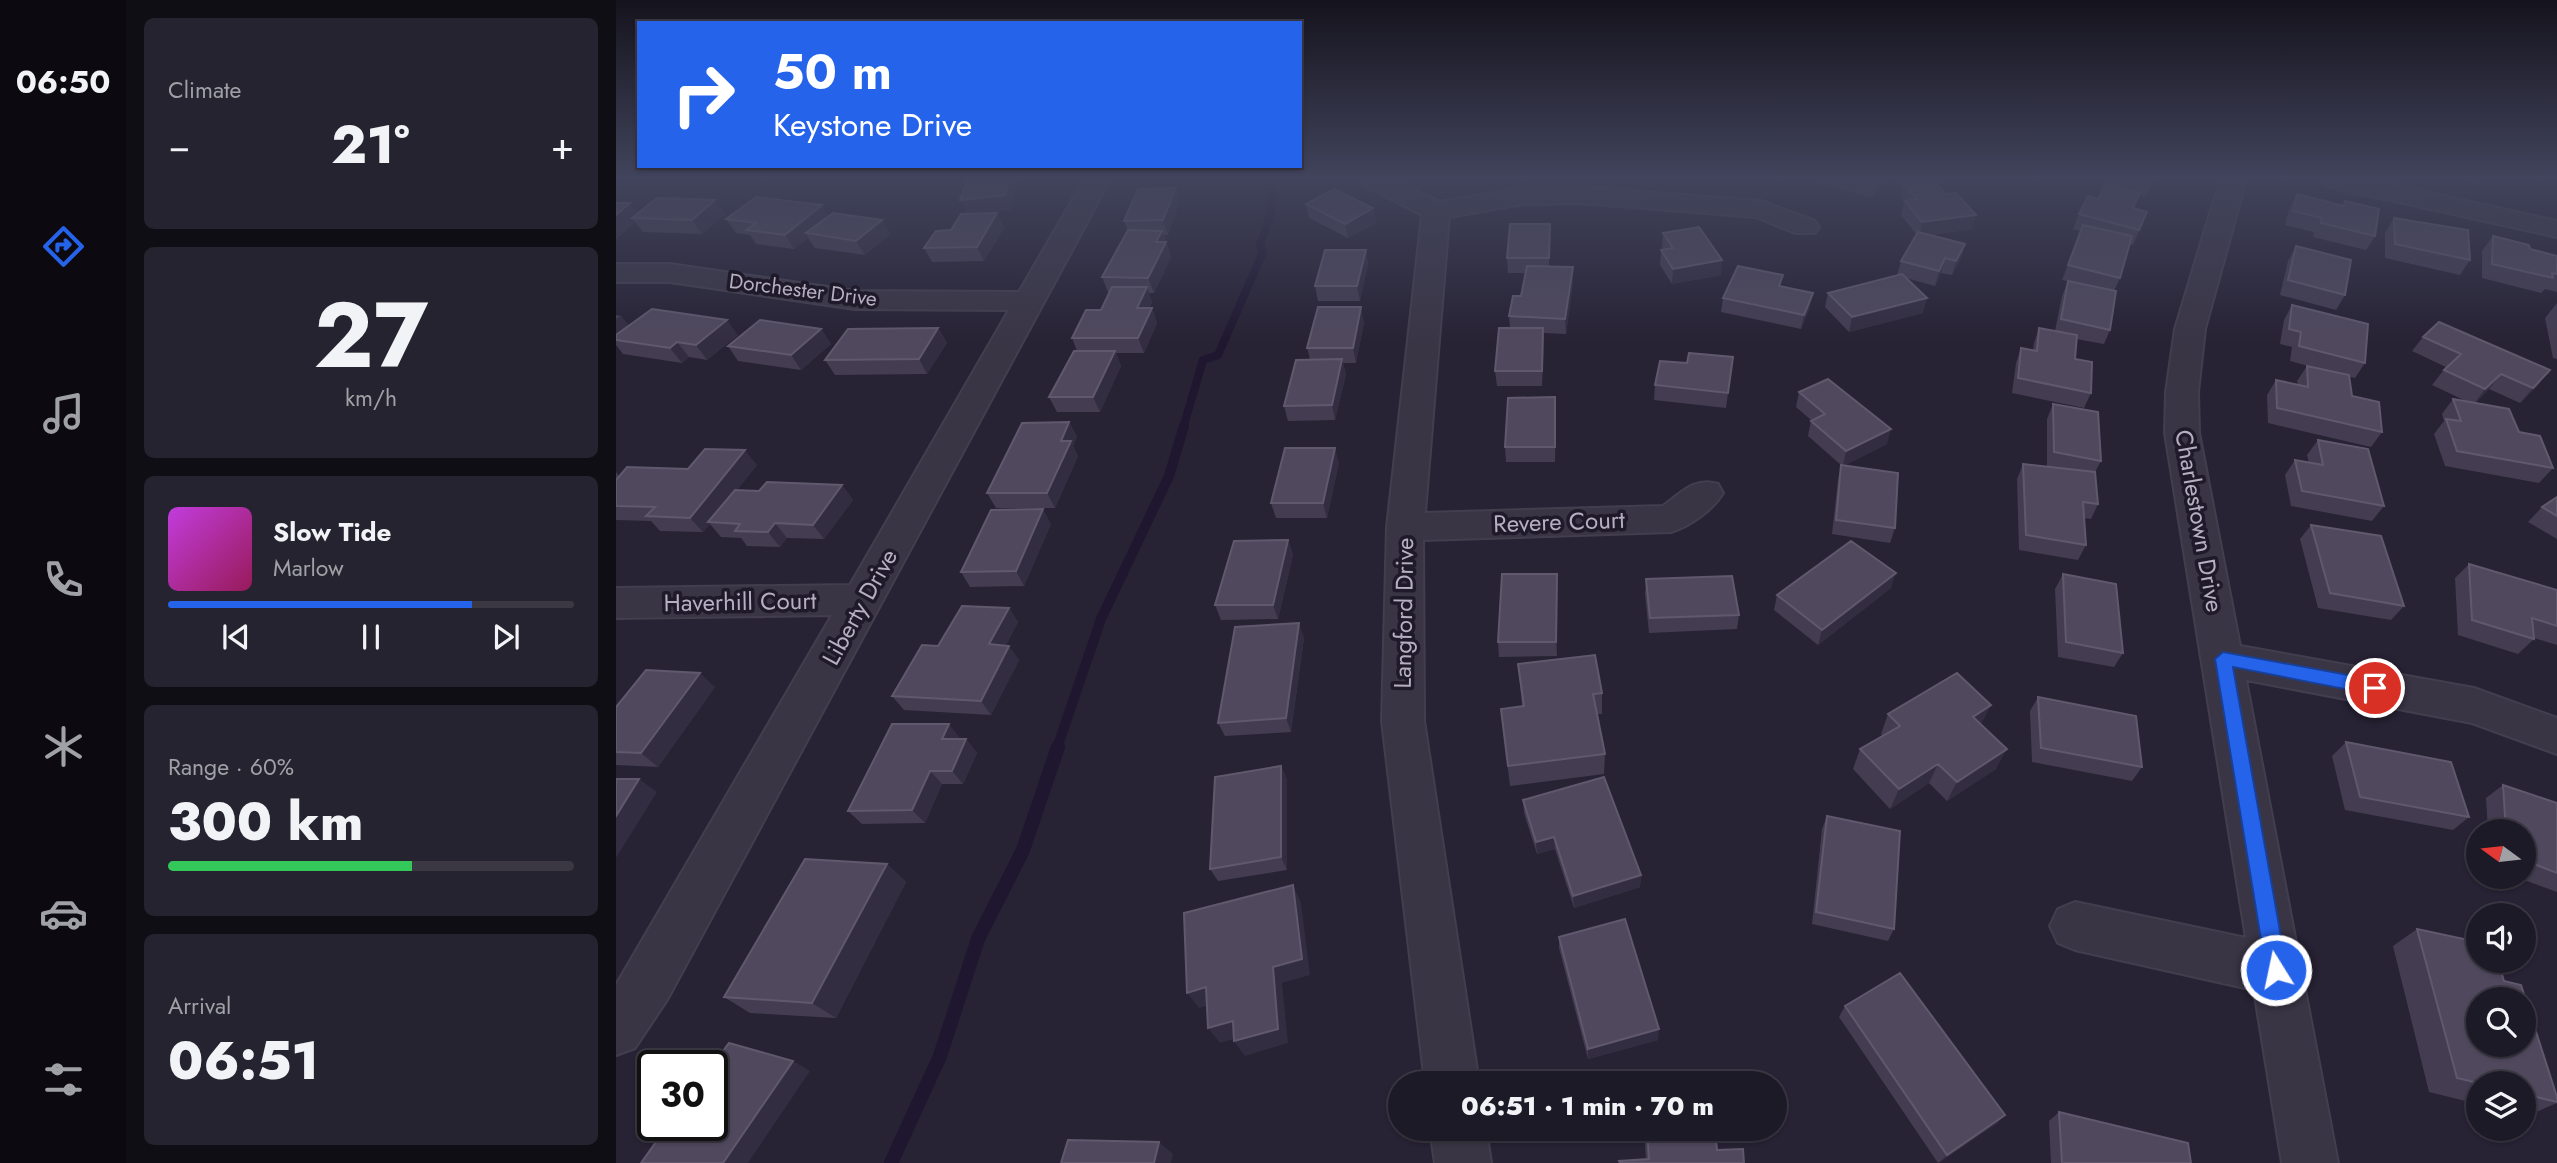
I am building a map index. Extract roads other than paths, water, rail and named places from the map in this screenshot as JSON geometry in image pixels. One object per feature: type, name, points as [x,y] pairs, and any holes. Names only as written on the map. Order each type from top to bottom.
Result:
[{"type":"street","name":"Liberty Drive","points":[[616,1029],[649,982],[1068,234]]},
{"type":"street","name":"Langford Drive","points":[[1435,234],[1405,527],[1403,721],[1450,1071]]},
{"type":"street","name":"Charlestown Drive","points":[[2217,234],[2190,329],[2182,392],[2182,433],[2311,1163]]},
{"type":"street","name":"Dorchester Drive","points":[[616,273],[670,273],[855,300],[1032,301]]},
{"type":"street","name":"Revere Court","points":[[1405,527],[1671,519],[1705,493]]},
{"type":"street","name":"Haverhill Court","points":[[616,603],[864,600]]},
{"type":"street","points":[[2223,659],[2474,706],[2557,736]]},
{"type":"street","points":[[2075,926],[2276,970]]},
{"type":"street","points":[[1460,1141],[1463,1163]]},
{"type":"waterway","points":[[1183,428],[1203,360],[1218,355],[1263,252],[1260,244],[1264,234]]},
{"type":"waterway","points":[[1057,748],[1101,619],[1169,476],[1184,426]]},
{"type":"waterway","points":[[891,1163],[940,1056],[978,939],[1023,850],[1058,747]]}]
